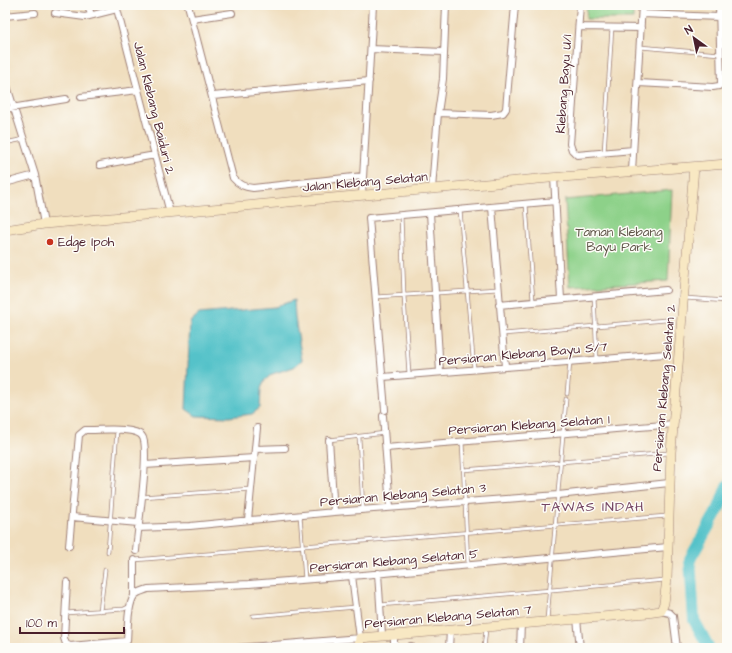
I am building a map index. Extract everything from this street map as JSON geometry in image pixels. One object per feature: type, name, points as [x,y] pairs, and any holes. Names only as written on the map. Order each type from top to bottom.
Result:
[{"type":"street","points":[[88,5],[91,15]]},
{"type":"street","points":[[188,5],[234,178],[242,186],[253,188],[363,176]]},
{"type":"street","points":[[362,195],[373,5]]},
{"type":"street","points":[[432,189],[442,79],[446,5]]},
{"type":"street","points":[[438,113],[491,115],[503,113],[506,109],[515,5]]},
{"type":"street","name":"Klebang Bayu U/1","points":[[580,5],[570,144],[572,150],[577,155],[633,150]]},
{"type":"street","points":[[632,171],[642,5]]},
{"type":"street","points":[[638,83],[713,87],[719,86],[721,84],[719,5]]},
{"type":"street","points":[[55,13],[85,17],[118,7]]},
{"type":"street","name":"Jalan Klebang Baiduri 2","points":[[118,7],[170,213]]},
{"type":"street","points":[[5,16],[35,13]]},
{"type":"street","points":[[192,19],[232,13]]},
{"type":"street","points":[[642,14],[719,17]]},
{"type":"street","points":[[579,27],[641,28]]},
{"type":"street","points":[[371,49],[444,52]]},
{"type":"street","points":[[5,80],[35,175],[44,224]]},
{"type":"street","points":[[213,96],[369,81]]},
{"type":"street","points":[[81,97],[138,90]]},
{"type":"street","points":[[5,109],[66,99]]},
{"type":"street","points":[[100,165],[155,155]]},
{"type":"street","name":"Jalan Klebang Selatan","points":[[5,230],[44,224],[554,177],[727,164]]},
{"type":"street","name":"Persiaran Klebang Selatan 2","points":[[661,611],[664,603],[667,579],[671,452],[694,167]]},
{"type":"street","points":[[5,183],[35,175]]},
{"type":"street","points":[[554,177],[561,299]]},
{"type":"street","points":[[390,507],[383,377],[369,218],[556,201]]},
{"type":"street","points":[[492,207],[504,367]]},
{"type":"street","points":[[430,213],[440,372]]},
{"type":"street","points":[[500,305],[666,290]]},
{"type":"street","name":"Persiaran Klebang Bayu S/7","points":[[383,377],[665,354]]},
{"type":"street","name":"Persiaran Klebang Selatan 1","points":[[386,448],[673,424]]},
{"type":"street","points":[[248,520],[257,428]]},
{"type":"street","points":[[69,546],[79,435],[84,430],[133,431],[142,435],[145,440],[145,465],[136,551]]},
{"type":"street","points":[[328,440],[334,512]]},
{"type":"street","points":[[255,449],[285,448]]},
{"type":"street","points":[[145,465],[254,458]]},
{"type":"street","name":"Persiaran Klebang Selatan 3","points":[[72,517],[111,520],[138,526],[190,526],[390,507],[558,495],[669,483]]},
{"type":"street","name":"Persiaran Klebang Selatan 5","points":[[134,595],[140,591],[148,589],[305,580],[668,547]]},
{"type":"street","points":[[67,582],[64,638],[66,644],[70,646],[127,645],[130,606],[134,595],[134,560]]},
{"type":"street","points":[[378,573],[382,635]]},
{"type":"street","points":[[352,576],[360,638],[359,648]]},
{"type":"street","points":[[661,611],[670,613],[674,616],[677,648]]},
{"type":"street","name":"Persiaran Klebang Selatan 7","points":[[237,648],[297,645],[382,635],[661,611]]},
{"type":"street","points":[[577,619],[580,648]]},
{"type":"street","points":[[520,648],[521,624]]},
{"type":"street","points":[[449,648],[450,630]]},
{"type":"street","points":[[394,635],[394,648]]},
{"type":"lane","points":[[604,152],[612,27]]},
{"type":"lane","points":[[640,47],[720,54]]},
{"type":"lane","points":[[5,143],[24,138]]},
{"type":"lane","points":[[526,204],[533,301]]},
{"type":"lane","points":[[460,210],[474,369]]},
{"type":"lane","points":[[401,216],[409,375]]},
{"type":"lane","points":[[376,298],[498,289]]},
{"type":"lane","points":[[594,296],[597,360]]},
{"type":"lane","points":[[684,298],[727,302]]},
{"type":"lane","points":[[502,334],[666,320]]},
{"type":"lane","points":[[567,394],[570,362]]},
{"type":"lane","points":[[547,622],[566,399]]},
{"type":"lane","points":[[108,552],[117,430]]},
{"type":"lane","points":[[328,440],[385,433]]},
{"type":"lane","points":[[359,437],[363,510]]},
{"type":"lane","points":[[462,441],[468,565]]},
{"type":"lane","points":[[463,470],[671,452]]},
{"type":"lane","points":[[141,497],[251,489]]},
{"type":"lane","points":[[300,515],[305,580]]},
{"type":"lane","points":[[134,560],[668,516]]},
{"type":"lane","points":[[100,611],[105,570]]},
{"type":"lane","points":[[380,605],[667,579]]},
{"type":"lane","points":[[65,613],[124,609],[130,606]]},
{"type":"lane","points":[[253,616],[356,607]]},
{"type":"lane","points":[[484,648],[486,627]]},
{"type":"green space","points":[[587,5],[633,5],[633,19],[586,19]]},
{"type":"green space","name":"Taman Klebang Bayu Park","points":[[672,190],[668,281],[570,287],[565,200]]},
{"type":"water","points":[[294,300],[295,318],[302,360],[294,367],[272,374],[264,381],[261,389],[260,408],[252,414],[229,417],[196,416],[186,409],[190,322],[199,314],[275,307]]},
{"type":"waterway","points":[[709,648],[694,620],[690,559],[719,508],[727,486]]},
{"type":"place","name":"Edge Ipoh","points":[[50,242]]},
{"type":"district","name":"TAWAS INDAH","points":[[593,507]]}]
